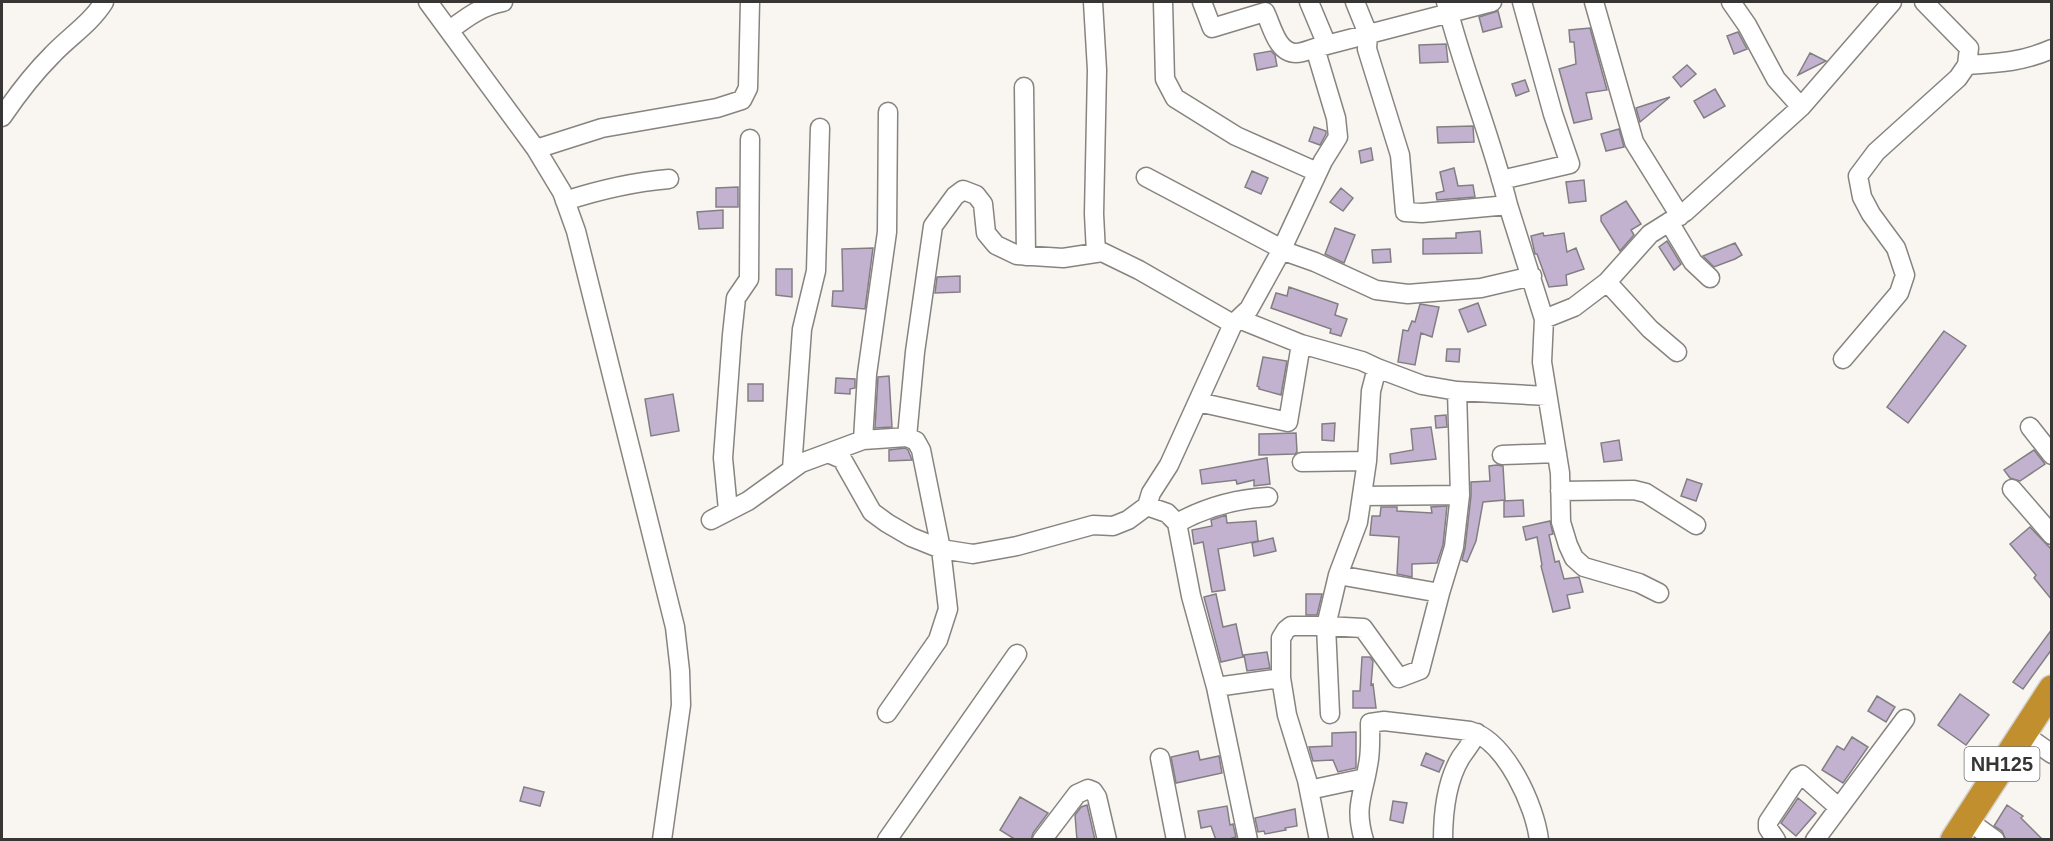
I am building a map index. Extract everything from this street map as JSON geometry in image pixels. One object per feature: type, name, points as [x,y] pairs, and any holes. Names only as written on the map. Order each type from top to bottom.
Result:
[{"type":"highway","name":"NH125","points":[[1960,829],[2052,689]]},
{"type":"street","points":[[2,117],[28,80],[81,29],[104,2]]},
{"type":"street","points":[[428,2],[536,149],[565,201],[576,231],[675,627],[681,705],[662,840]]},
{"type":"street","points":[[450,30],[474,12],[491,4],[503,2]]},
{"type":"street","points":[[536,149],[602,128],[717,108],[742,100],[748,88],[750,2]]},
{"type":"street","points":[[1093,2],[1097,70],[1094,214],[1096,253]]},
{"type":"street","points":[[1163,2],[1165,79],[1175,98],[1236,136],[1317,172]]},
{"type":"street","points":[[1202,2],[1212,28],[1263,7],[1281,46],[1286,51],[1297,53],[1368,34],[1447,7],[1492,2]]},
{"type":"street","points":[[828,453],[842,459],[873,512],[911,537],[941,549],[973,554],[1017,546],[1094,525],[1113,526],[1128,520],[1147,506],[1151,493],[1169,465],[1236,322],[1249,309],[1281,249],[1317,172],[1338,137],[1321,46],[1309,2]]},
{"type":"street","points":[[1355,2],[1368,34],[1368,49],[1400,155],[1405,212],[1422,213],[1508,205]]},
{"type":"street","points":[[1502,180],[1570,164],[1553,114],[1522,2]]},
{"type":"street","points":[[1594,2],[1634,142],[1674,219],[1693,262],[1710,278]]},
{"type":"street","points":[[1731,2],[1747,25],[1776,79],[1801,107]]},
{"type":"street","points":[[1544,319],[1574,307],[1608,282],[1650,234],[1674,219],[1801,107],[1892,2]]},
{"type":"street","points":[[1843,359],[1899,293],[1905,275],[1896,248],[1862,197],[1858,176],[1876,152],[1959,78],[1967,65],[1969,48],[1924,2]]},
{"type":"street","points":[[1447,7],[1544,319],[1542,362],[1557,453],[1561,522],[1574,558],[1584,567],[1639,583],[1659,593]]},
{"type":"street","points":[[1967,65],[2012,63],[2052,49]]},
{"type":"street","points":[[1024,87],[1026,256]]},
{"type":"street","points":[[863,440],[867,374],[887,232],[888,112]]},
{"type":"street","points":[[792,469],[802,329],[816,271],[820,128]]},
{"type":"street","points":[[728,510],[723,458],[736,298],[749,279],[750,140]]},
{"type":"street","points":[[1146,177],[1281,249],[1376,290],[1408,294],[1481,288],[1532,276]]},
{"type":"street","points":[[565,201],[600,190],[646,181],[669,180]]},
{"type":"street","points":[[906,436],[933,226],[955,196],[963,190],[976,195],[982,204],[986,232],[996,245],[1017,255],[1063,258],[1102,252],[1236,322],[1362,361],[1377,369],[1422,385],[1457,391],[1547,396]]},
{"type":"street","points":[[1608,282],[1650,329],[1677,352]]},
{"type":"street","points":[[1198,402],[1288,422],[1301,344]]},
{"type":"street","points":[[1330,714],[1326,626],[1338,575],[1358,522],[1367,461],[1371,391],[1377,369]]},
{"type":"street","points":[[1319,840],[1309,790],[1287,715],[1281,678],[1281,638],[1291,626],[1364,628],[1399,678],[1420,670],[1440,593],[1455,547],[1460,495],[1457,391]]},
{"type":"street","points":[[2030,427],[2052,455]]},
{"type":"street","points":[[711,520],[748,501],[801,462],[863,440],[906,436],[916,441],[921,450],[941,549],[948,609],[938,640],[887,712]]},
{"type":"street","points":[[1502,455],[1557,453]]},
{"type":"street","points":[[1302,462],[1367,461]]},
{"type":"street","points":[[2012,489],[2052,536]]},
{"type":"street","points":[[1560,491],[1634,490],[1646,493],[1696,525]]},
{"type":"street","points":[[1362,496],[1460,495]]},
{"type":"street","points":[[1177,523],[1219,504],[1268,497]]},
{"type":"street","points":[[1147,506],[1167,513],[1177,523],[1191,596],[1216,687],[1248,840]]},
{"type":"street","points":[[1338,575],[1440,593]]},
{"type":"street","points":[[888,840],[1017,654]]},
{"type":"street","points":[[1216,687],[1281,678]]},
{"type":"street","points":[[1815,840],[1905,719]]},
{"type":"street","points":[[1364,840],[1359,823],[1359,813],[1369,764],[1370,723],[1384,721],[1477,733],[1497,747],[1513,770],[1533,812],[1539,840]]},
{"type":"street","points":[[1441,839],[1445,804],[1451,784],[1461,758],[1477,733]]},
{"type":"street","points":[[2022,733],[2052,754]]},
{"type":"street","points":[[1160,758],[1176,840]]},
{"type":"street","points":[[1776,840],[1768,828],[1768,822],[1798,777],[1802,775],[1839,807]]},
{"type":"street","points":[[1309,790],[1365,778]]},
{"type":"street","points":[[1042,840],[1077,795],[1088,789],[1093,791],[1097,797],[1107,840]]},
{"type":"street","points":[[1960,829],[1995,840]]},
{"type":"building","points":[[1498,11],[1502,27],[1483,32],[1479,17]]},
{"type":"building","points":[[1590,28],[1607,90],[1586,93],[1592,119],[1574,123],[1559,69],[1576,64],[1574,42],[1570,42],[1569,30]]},
{"type":"building","points":[[1738,32],[1747,49],[1734,54],[1727,36]]},
{"type":"building","points":[[1446,44],[1448,62],[1420,63],[1419,45]]},
{"type":"building","points":[[1271,51],[1275,55],[1277,66],[1257,70],[1254,54]]},
{"type":"building","points":[[1810,53],[1826,61],[1798,75]]},
{"type":"building","points":[[1687,65],[1696,74],[1681,87],[1673,77]]},
{"type":"building","points":[[1525,80],[1529,91],[1516,96],[1512,84]]},
{"type":"building","points":[[1715,89],[1725,106],[1704,118],[1694,101]]},
{"type":"building","points":[[1670,97],[1640,122],[1636,108]]},
{"type":"building","points":[[1473,126],[1474,142],[1438,143],[1437,127]]},
{"type":"building","points":[[1314,127],[1326,131],[1320,145],[1309,141]]},
{"type":"building","points":[[1619,129],[1624,147],[1606,151],[1601,134]]},
{"type":"building","points":[[1371,148],[1373,160],[1361,163],[1359,151]]},
{"type":"building","points":[[1454,168],[1458,186],[1473,185],[1475,197],[1437,200],[1436,193],[1444,191],[1440,172]]},
{"type":"building","points":[[1252,171],[1268,178],[1261,194],[1245,187]]},
{"type":"building","points":[[1584,180],[1586,201],[1569,203],[1566,182]]},
{"type":"building","points":[[738,187],[738,207],[716,207],[716,188]]},
{"type":"building","points":[[1341,188],[1353,198],[1343,211],[1330,202]]},
{"type":"building","points":[[1626,201],[1641,224],[1631,230],[1634,235],[1620,251],[1601,221],[1601,216]]},
{"type":"building","points":[[723,210],[723,228],[699,229],[697,212]]},
{"type":"building","points":[[1335,228],[1355,235],[1344,263],[1325,254]]},
{"type":"building","points":[[1480,231],[1482,253],[1423,254],[1423,239],[1456,238],[1456,233]]},
{"type":"building","points":[[1543,233],[1544,236],[1564,233],[1567,252],[1576,248],[1584,269],[1566,275],[1567,285],[1549,287],[1537,254],[1535,254],[1531,236]]},
{"type":"building","points":[[1667,241],[1681,264],[1674,270],[1659,247]]},
{"type":"building","points":[[1735,243],[1742,255],[1735,259],[1714,267],[1703,256]]},
{"type":"building","points":[[873,248],[865,309],[832,306],[833,291],[843,291],[842,249]]},
{"type":"building","points":[[1390,249],[1391,262],[1373,263],[1372,250]]},
{"type":"building","points":[[776,269],[792,269],[792,297],[776,295]]},
{"type":"building","points":[[960,276],[960,292],[935,293],[937,277]]},
{"type":"building","points":[[1289,287],[1338,304],[1335,315],[1347,319],[1341,336],[1330,333],[1331,329],[1271,308],[1276,293],[1287,296]]},
{"type":"building","points":[[1478,303],[1486,325],[1468,332],[1459,310]]},
{"type":"building","points":[[1420,304],[1439,307],[1432,337],[1421,333],[1415,365],[1398,362],[1403,330],[1408,331],[1412,321],[1415,322]]},
{"type":"building","points":[[1944,331],[1966,346],[1908,423],[1887,407]]},
{"type":"building","points":[[1447,349],[1460,349],[1459,362],[1446,361]]},
{"type":"building","points":[[1263,357],[1287,361],[1281,395],[1259,389],[1257,386]]},
{"type":"building","points":[[889,376],[892,427],[875,428],[878,377]]},
{"type":"building","points":[[836,378],[855,379],[855,388],[850,389],[850,394],[835,393]]},
{"type":"building","points":[[748,384],[763,384],[763,401],[748,401]]},
{"type":"building","points":[[673,394],[679,431],[651,436],[645,399]]},
{"type":"building","points":[[1446,415],[1447,427],[1436,428],[1435,416]]},
{"type":"building","points":[[1335,423],[1334,441],[1322,440],[1322,424]]},
{"type":"building","points":[[1431,427],[1436,459],[1391,464],[1390,454],[1413,450],[1411,429]]},
{"type":"building","points":[[1296,433],[1297,452],[1295,454],[1259,455],[1259,434]]},
{"type":"building","points":[[1619,440],[1622,460],[1604,462],[1601,443]]},
{"type":"building","points":[[905,448],[912,460],[889,461],[889,450]]},
{"type":"building","points":[[2034,450],[2045,464],[2020,481],[2010,478],[2004,470]]},
{"type":"building","points":[[1267,458],[1270,484],[1254,486],[1254,480],[1237,484],[1236,480],[1202,484],[1200,470]]},
{"type":"building","points":[[1489,466],[1503,466],[1505,500],[1483,502],[1476,541],[1467,562],[1462,560],[1471,482],[1490,481]]},
{"type":"building","points":[[1687,479],[1702,484],[1696,501],[1681,496]]},
{"type":"building","points":[[1523,500],[1524,516],[1504,517],[1504,501]]},
{"type":"building","points":[[1447,506],[1443,545],[1437,563],[1412,564],[1412,577],[1397,574],[1399,537],[1370,535],[1372,516],[1380,516],[1381,507],[1397,507],[1397,511],[1432,513],[1431,507]]},
{"type":"building","points":[[1226,515],[1227,523],[1256,521],[1258,541],[1218,549],[1225,590],[1212,592],[1203,542],[1194,544],[1192,530],[1212,526],[1211,520]]},
{"type":"building","points":[[1550,521],[1553,534],[1549,535],[1555,562],[1559,561],[1564,579],[1579,577],[1583,592],[1567,595],[1570,608],[1553,612],[1541,566],[1537,537],[1526,540],[1523,527]]},
{"type":"building","points":[[2030,527],[2052,550],[2052,600],[2034,578],[2036,575],[2010,544]]},
{"type":"building","points":[[1273,538],[1276,551],[1254,556],[1252,543]]},
{"type":"building","points":[[1216,594],[1223,627],[1236,624],[1243,657],[1221,662],[1204,597]]},
{"type":"building","points":[[1306,594],[1322,594],[1317,615],[1306,615]]},
{"type":"building","points":[[2052,629],[2052,649],[2023,689],[2013,682]]},
{"type":"building","points":[[1267,652],[1270,668],[1247,671],[1244,655]]},
{"type":"building","points":[[1362,657],[1370,657],[1373,661],[1371,685],[1373,684],[1376,708],[1353,708],[1353,691],[1360,691]]},
{"type":"building","points":[[1960,694],[1989,715],[1966,745],[1938,725]]},
{"type":"building","points":[[1877,696],[1895,707],[1886,722],[1868,711]]},
{"type":"building","points":[[1356,732],[1356,768],[1338,772],[1333,760],[1313,761],[1309,747],[1332,746],[1332,733]]},
{"type":"building","points":[[1852,737],[1868,747],[1843,783],[1822,770],[1837,746],[1844,750]]},
{"type":"building","points":[[1198,751],[1200,760],[1219,756],[1222,773],[1176,783],[1171,757]]},
{"type":"building","points":[[1426,753],[1444,761],[1439,772],[1421,765]]},
{"type":"building","points":[[524,787],[544,792],[540,806],[520,801]]},
{"type":"building","points":[[1020,797],[1048,813],[1033,833],[1031,840],[1016,840],[1000,830]]},
{"type":"building","points":[[1798,798],[1816,813],[1796,836],[1781,823]]},
{"type":"building","points":[[1393,801],[1407,803],[1403,823],[1390,820]]},
{"type":"building","points":[[1087,805],[1095,840],[1077,840],[1075,815],[1081,807]]},
{"type":"building","points":[[2007,805],[2023,816],[2021,818],[2043,840],[2006,840],[2002,831],[1994,826]]},
{"type":"building","points":[[1227,806],[1230,825],[1233,824],[1236,837],[1216,840],[1211,826],[1201,828],[1198,811]]},
{"type":"building","points":[[1295,809],[1297,826],[1265,834],[1264,831],[1258,832],[1255,818]]}]
